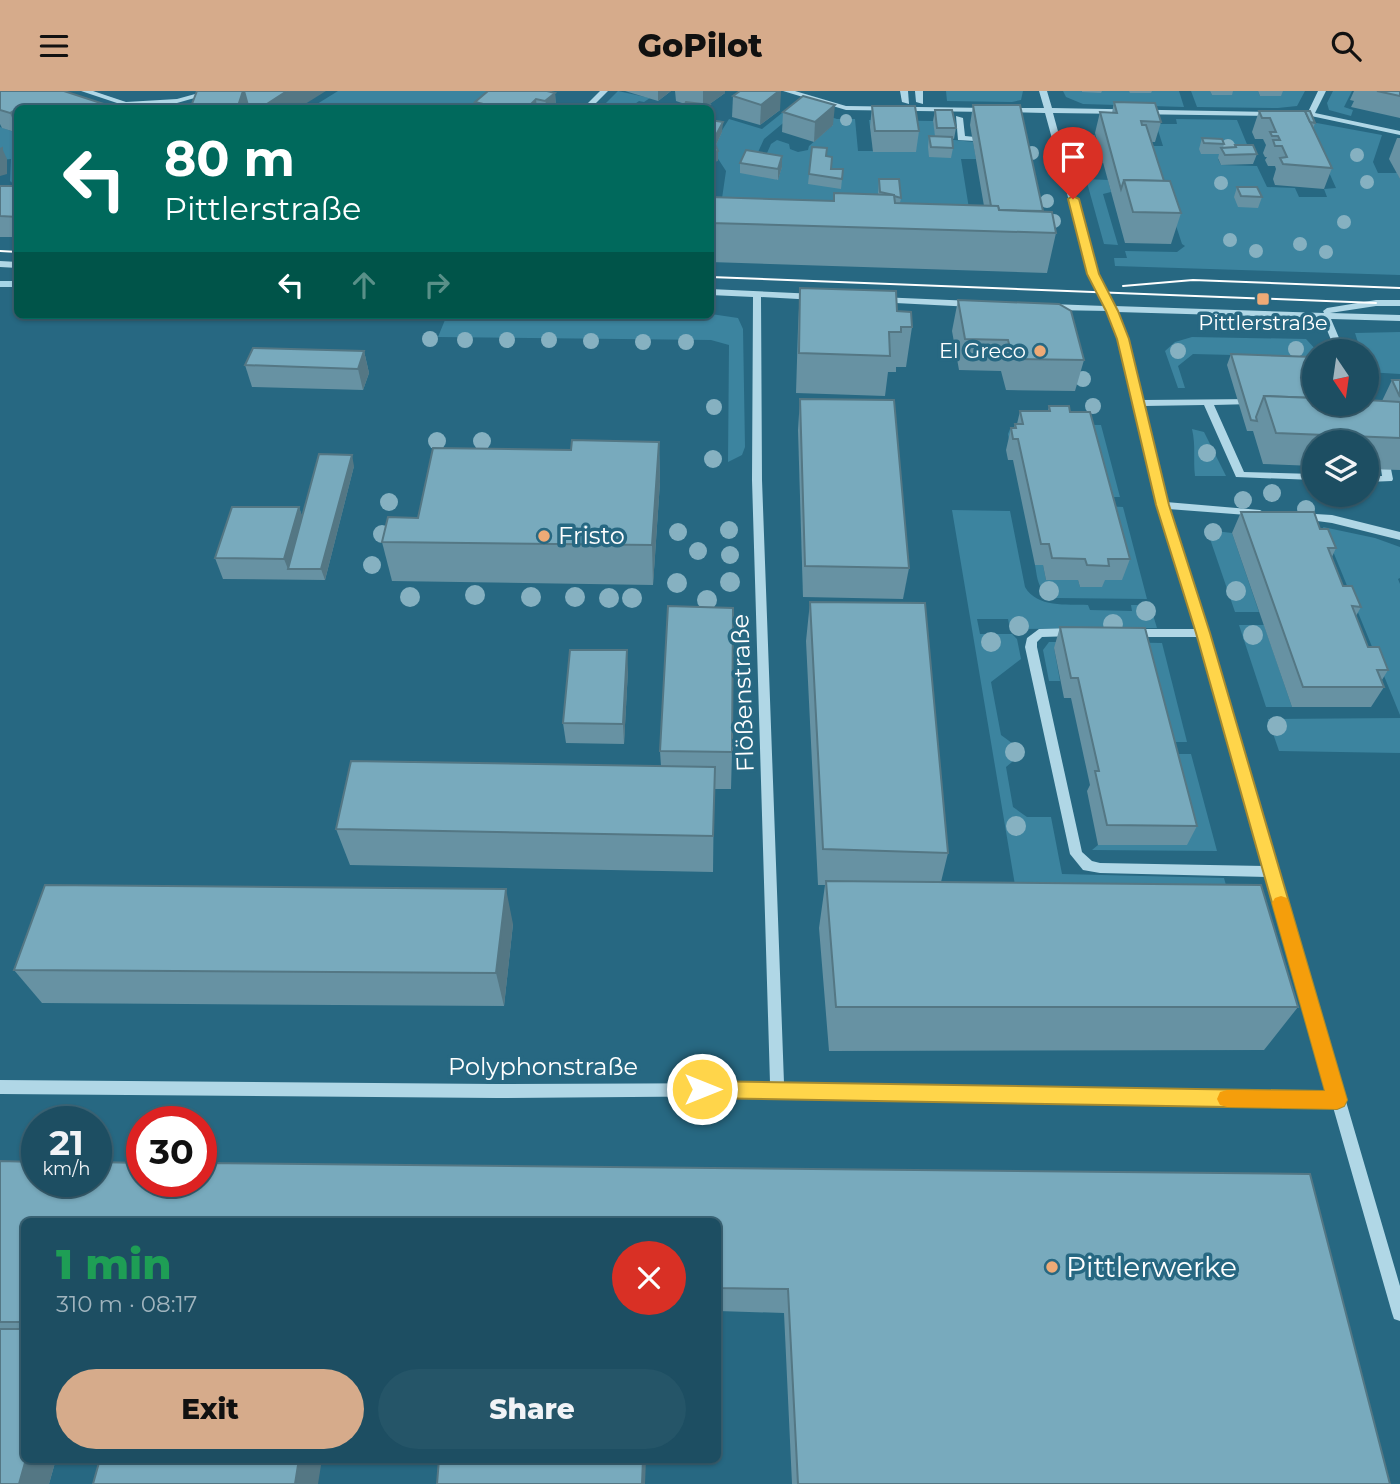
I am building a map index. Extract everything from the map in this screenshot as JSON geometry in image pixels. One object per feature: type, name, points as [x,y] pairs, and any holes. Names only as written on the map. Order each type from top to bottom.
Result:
[{"type":"street","points":[[85,91],[126,104],[176,105],[215,91]]},
{"type":"street","points":[[176,105],[181,91]]},
{"type":"street","points":[[589,105],[604,91]]},
{"type":"street","points":[[787,91],[846,108],[1311,114],[1400,134]]},
{"type":"street","points":[[904,91],[906,102]]},
{"type":"street","points":[[1044,91],[1093,274],[1112,311],[1126,351],[1162,505],[1203,633],[1400,1313]]},
{"type":"street","points":[[1311,114],[1322,91]]},
{"type":"street","points":[[959,118],[961,138],[972,139]]},
{"type":"street","points":[[714,292],[827,297]]},
{"type":"street","name":"Flößenstraße","points":[[757,294],[756,473],[777,1090]]},
{"type":"street","points":[[869,299],[980,304]]},
{"type":"street","points":[[1299,316],[1376,303],[1400,303]]},
{"type":"street","points":[[1046,307],[1400,318]]},
{"type":"street","points":[[1326,317],[1335,339]]},
{"type":"street","points":[[1137,403],[1261,401]]},
{"type":"street","points":[[1208,402],[1240,475],[1302,477]]},
{"type":"street","points":[[1379,479],[1388,479],[1386,469]]},
{"type":"street","points":[[1162,505],[1273,514]]},
{"type":"street","points":[[1286,515],[1332,519],[1400,536]]},
{"type":"street","points":[[1087,632],[1039,633],[1031,641],[1076,854],[1088,866],[1100,868],[1272,872]]},
{"type":"street","points":[[1113,633],[1203,633]]},
{"type":"street","name":"Polyphonstraße","points":[[0,1087],[777,1090],[1337,1100]]},
{"type":"lane","points":[[919,91],[920,102]]},
{"type":"shaded area","points":[[338,91],[522,91],[499,105],[315,105]]},
{"type":"shaded area","points":[[618,91],[650,98],[633,105],[604,105]]},
{"type":"shaded area","points":[[946,91],[1023,91],[1021,100],[1012,102],[947,101]]},
{"type":"shaded area","points":[[1063,91],[1179,91],[1184,107],[1083,104],[1066,97]]},
{"type":"shaded area","points":[[1191,91],[1210,91],[1212,95],[1230,91],[1258,91],[1260,96],[1279,91],[1305,91],[1297,106],[1278,108],[1197,107]]},
{"type":"shaded area","points":[[1333,91],[1352,91],[1344,107],[1353,110],[1351,116],[1329,110],[1327,103]]},
{"type":"shaded area","points":[[792,105],[794,114],[764,139],[754,161],[777,180],[781,167],[763,162],[771,144],[777,140],[789,144],[790,149],[798,152],[808,150],[809,146],[832,126],[809,110],[837,119],[855,119],[858,151],[916,151],[870,127],[869,120],[933,121],[936,138],[973,142],[976,159],[961,159],[972,227],[879,203],[721,205],[726,171],[714,153],[714,143],[729,119],[762,129]]},
{"type":"shaded area","points":[[1176,119],[1237,120],[1251,154],[1218,159],[1221,165],[1257,166],[1267,187],[1295,188],[1299,197],[1327,197],[1324,189],[1336,188],[1306,121],[1382,135],[1373,162],[1378,173],[1397,173],[1400,179],[1400,275],[1115,266],[1114,258],[1127,258],[1125,251],[1177,252],[1185,246],[1182,244],[1150,146],[1163,146],[1156,124],[1177,124]]},
{"type":"shaded area","points":[[0,127],[14,132],[14,184],[10,181],[11,159],[0,160]]},
{"type":"shaded area","points":[[1074,134],[1095,135],[1103,163],[1082,163]]},
{"type":"shaded area","points":[[1086,179],[1108,180],[1111,192],[1103,194],[1118,245],[1104,244]]},
{"type":"shaded area","points":[[714,314],[738,318],[743,329],[745,447],[742,455],[728,462],[729,345],[711,340],[438,337],[445,319],[714,319]]},
{"type":"shaded area","points":[[1400,332],[1400,374],[1379,373],[1379,339],[1357,339],[1355,333]]},
{"type":"shaded area","points":[[1192,337],[1306,339],[1302,339],[1302,357],[1193,354],[1178,366],[1185,388],[1178,388],[1165,351],[1175,342]]},
{"type":"shaded area","points":[[1024,424],[1101,425],[1120,497],[1101,497],[1018,445],[1010,445],[1010,429]]},
{"type":"shaded area","points":[[1192,429],[1204,432],[1226,476],[1195,476]]},
{"type":"shaded area","points":[[1103,506],[1123,507],[1147,599],[1057,598],[1046,593],[1038,582],[1035,565],[1043,565],[1046,580],[1078,580],[1080,587],[1102,586]]},
{"type":"shaded area","points":[[952,510],[1010,511],[1025,587],[1037,599],[1053,603],[1088,605],[1090,610],[1132,611],[1131,605],[1150,605],[1157,628],[1010,629],[1008,619],[977,619],[980,634],[1012,634],[1017,639],[1021,659],[991,682],[1001,735],[1024,752],[1006,767],[1013,807],[1027,817],[1051,817],[1062,874],[1224,878],[1233,910],[1019,909]]},
{"type":"shaded area","points":[[1323,527],[1375,538],[1400,547],[1400,715]]},
{"type":"shaded area","points":[[1207,530],[1232,533],[1259,612],[1235,612]]},
{"type":"shaded area","points":[[1239,625],[1264,625],[1292,707],[1266,707]]},
{"type":"shaded area","points":[[1049,642],[1080,642],[1054,648],[1060,681],[1049,681],[1043,650]]},
{"type":"shaded area","points":[[1106,642],[1162,643],[1187,742],[1160,742]]},
{"type":"shaded area","points":[[1400,718],[1400,753],[1279,751],[1268,719]]},
{"type":"shaded area","points":[[1163,754],[1191,754],[1217,851],[1092,850],[1098,845],[1187,845]]},
{"type":"building","points":[[0,91],[64,91],[107,105],[14,105],[14,111],[10,113],[0,110]]},
{"type":"building","points":[[197,91],[243,91],[238,105],[192,105]]},
{"type":"building","points":[[244,91],[287,91],[266,105],[248,105]]},
{"type":"building","points":[[488,91],[555,93],[545,101],[536,99],[530,105],[487,105],[475,102]]},
{"type":"building","points":[[740,91],[779,91],[761,105],[733,96]]},
{"type":"building","points":[[1377,91],[1400,91],[1400,96]]},
{"type":"building","points":[[803,96],[835,105],[815,122],[783,112]]},
{"type":"building","points":[[686,102],[710,105],[685,105]]},
{"type":"building","points":[[1114,102],[1155,103],[1161,122],[1141,121],[1142,125],[1146,125],[1164,181],[1124,180],[1121,189],[1100,112],[1117,113]]},
{"type":"building","points":[[973,105],[1020,105],[1043,211],[999,210],[998,206],[991,206]]},
{"type":"building","points":[[872,106],[915,106],[919,131],[875,131]]},
{"type":"building","points":[[935,110],[952,110],[956,128],[937,128]]},
{"type":"building","points":[[1259,111],[1305,111],[1332,168],[1283,164],[1280,158],[1287,157],[1282,146],[1275,146],[1273,140],[1280,140],[1270,132],[1276,132],[1270,118],[1262,118]]},
{"type":"building","points":[[1305,111],[1310,111],[1315,123],[1310,122]]},
{"type":"building","points":[[714,121],[723,122],[716,135]]},
{"type":"building","points":[[929,136],[952,137],[953,148],[931,147]]},
{"type":"building","points":[[1202,138],[1222,139],[1224,144],[1204,143]]},
{"type":"building","points":[[1235,145],[1253,145],[1257,154],[1225,155],[1221,148],[1236,147]]},
{"type":"building","points":[[812,147],[827,148],[826,156],[832,157],[831,169],[843,169],[842,179],[809,174]]},
{"type":"building","points":[[2,148],[2,164],[0,164],[0,149]]},
{"type":"building","points":[[746,150],[782,156],[778,169],[740,163]]},
{"type":"building","points":[[879,179],[899,179],[901,198],[880,192]]},
{"type":"building","points":[[1124,180],[1170,181],[1181,213],[1133,212]]},
{"type":"building","points":[[0,186],[14,186],[14,217],[0,216]]},
{"type":"building","points":[[1237,187],[1257,187],[1262,197],[1241,196]]},
{"type":"building","points":[[834,193],[894,195],[895,203],[998,206],[999,210],[1052,212],[1056,233],[714,223],[714,197],[834,201]]},
{"type":"building","points":[[800,288],[896,291],[897,311],[911,312],[912,327],[901,327],[901,332],[889,332],[890,356],[799,353]]},
{"type":"building","points":[[958,300],[1059,304],[1071,311],[1084,360],[1013,359],[1008,340],[965,339]]},
{"type":"building","points":[[253,348],[364,351],[358,369],[245,365]]},
{"type":"building","points":[[1231,354],[1302,357],[1302,398],[1264,396],[1257,421],[1251,420]]},
{"type":"building","points":[[1392,380],[1400,380],[1400,397]]},
{"type":"building","points":[[1264,396],[1302,398],[1302,417],[1379,417],[1379,401],[1400,402],[1400,438],[1379,437],[1379,430],[1302,430],[1302,434],[1276,433]]},
{"type":"building","points":[[800,399],[894,400],[909,568],[805,566]]},
{"type":"building","points":[[1049,406],[1069,406],[1070,412],[1090,412],[1130,559],[1108,559],[1109,566],[1087,565],[1085,559],[1052,558],[1049,544],[1041,544],[1018,439],[1013,439],[1011,428],[1016,428],[1015,424],[1023,424],[1020,411],[1050,411]]},
{"type":"building","points":[[572,440],[659,442],[652,545],[382,542],[388,517],[418,518],[433,448],[571,450]]},
{"type":"building","points":[[319,454],[352,455],[321,569],[288,569]]},
{"type":"building","points":[[232,507],[299,507],[284,559],[215,558]]},
{"type":"building","points":[[1241,512],[1314,512],[1320,529],[1328,529],[1336,548],[1328,548],[1343,586],[1352,586],[1361,607],[1352,606],[1368,647],[1379,647],[1388,670],[1377,670],[1384,687],[1303,687]]},
{"type":"building","points":[[810,602],[925,603],[948,853],[823,849]]},
{"type":"building","points":[[668,606],[733,608],[732,752],[660,751]]},
{"type":"building","points":[[1060,627],[1145,628],[1197,826],[1107,825],[1095,771],[1099,771],[1078,678],[1071,678]]},
{"type":"building","points":[[570,650],[627,650],[623,724],[563,723]]},
{"type":"building","points":[[351,761],[715,767],[713,836],[336,829]]},
{"type":"building","points":[[826,881],[1261,885],[1298,1007],[836,1007]]},
{"type":"building","points":[[45,885],[506,889],[496,973],[14,970]]},
{"type":"building","points":[[0,1161],[21,1162],[21,1197],[112,1197],[112,1162],[126,1163],[126,1197],[217,1197],[217,1163],[1310,1174],[1390,1484],[798,1484],[788,1289],[721,1288],[721,1218],[21,1218],[21,1322],[0,1322]]},
{"type":"building","points":[[0,1329],[21,1329],[21,1463],[25,1463],[19,1484],[0,1484]]},
{"type":"building","points":[[99,1463],[298,1463],[295,1484],[93,1484]]},
{"type":"building","points":[[439,1463],[643,1463],[642,1484],[437,1484]]},
{"type":"waterway","points":[[0,284],[14,284]]},
{"type":"tram line","points":[[0,251],[14,252]]},
{"type":"tram line","points":[[714,277],[1376,303]]},
{"type":"tram line","points":[[1123,286],[1193,280],[1400,288]]},
{"type":"slow traffic","points":[[1227,1099],[1337,1100],[1281,903]]},
{"type":"place","name":"Pittlerstraße","points":[[1263,299]]},
{"type":"place","name":"El Greco","points":[[1040,351]]},
{"type":"place","name":"Fristo","points":[[544,536]]},
{"type":"place","name":"Pittlerwerke","points":[[1052,1267]]},
{"type":"route","points":[[702,1089],[1337,1100],[1203,633],[1162,505],[1123,339],[1093,274],[1073,199]]}]
